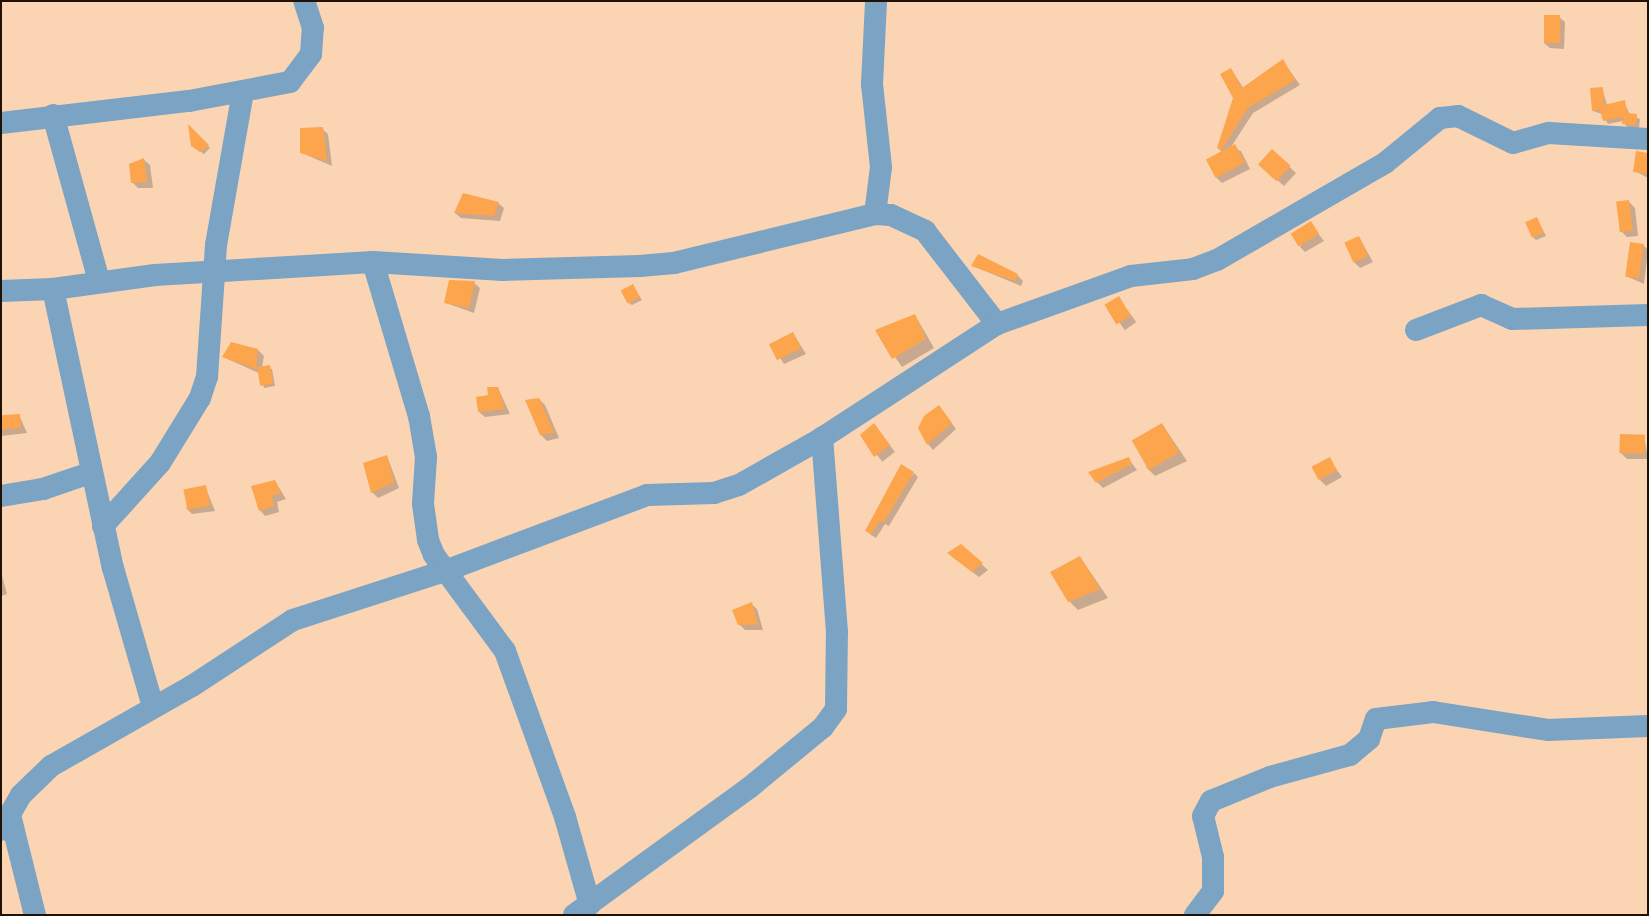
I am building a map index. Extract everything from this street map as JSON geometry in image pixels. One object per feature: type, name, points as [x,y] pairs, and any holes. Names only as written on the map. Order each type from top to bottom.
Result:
[{"type":"street","points":[[1,123],[242,92],[290,82],[301,73],[311,54],[313,28],[304,1]]},
{"type":"street","points":[[875,214],[880,168],[872,84],[876,1]]},
{"type":"street","points":[[103,526],[160,463],[200,398],[210,357],[212,274],[242,92]]},
{"type":"street","points":[[53,115],[99,281]]},
{"type":"street","points":[[35,915],[6,825],[21,795],[51,766],[154,707],[293,620],[445,571],[647,495],[714,494],[739,485],[822,438],[997,324],[1131,276],[1193,269],[1217,260],[1366,175],[1445,117],[1458,116],[1513,142],[1549,134],[1648,139]]},
{"type":"street","points":[[1,291],[53,290],[99,281],[373,262],[503,270],[640,266],[683,261],[875,214],[925,231],[997,324]]},
{"type":"street","points":[[373,262],[420,416],[426,457],[424,517],[431,547],[445,571],[505,651],[565,818],[582,910],[749,788],[823,727],[836,709],[836,632],[822,438]]},
{"type":"street","points":[[53,290],[90,473],[154,707]]},
{"type":"street","points":[[1416,330],[1481,305],[1512,319],[1648,315]]},
{"type":"street","points":[[1,496],[43,489],[90,473]]},
{"type":"street","points":[[1195,915],[1214,891],[1212,857],[1203,816],[1211,801],[1270,777],[1350,755],[1368,739],[1376,719],[1433,712],[1548,730],[1648,726]]},
{"type":"building","points":[[1544,15],[1560,15],[1560,43],[1544,43]]},
{"type":"building","points":[[1283,59],[1295,80],[1248,108],[1221,150],[1217,148],[1233,98],[1220,74],[1231,68],[1242,88]]},
{"type":"building","points":[[1603,87],[1604,105],[1625,100],[1627,113],[1637,114],[1636,125],[1622,124],[1623,117],[1603,121],[1600,110],[1592,111],[1590,88]]},
{"type":"building","points":[[188,124],[209,145],[200,152],[191,146]]},
{"type":"building","points":[[323,127],[327,161],[300,153],[300,128]]},
{"type":"building","points":[[1235,144],[1245,163],[1216,178],[1206,159]]},
{"type":"building","points":[[1272,149],[1291,166],[1277,181],[1258,165]]},
{"type":"building","points":[[1636,151],[1648,153],[1648,174],[1633,172]]},
{"type":"building","points":[[144,158],[147,182],[131,183],[129,164]]},
{"type":"building","points":[[463,193],[499,202],[494,216],[454,213]]},
{"type":"building","points":[[1629,200],[1633,231],[1620,232],[1616,202]]},
{"type":"building","points":[[1537,217],[1544,233],[1532,238],[1525,222]]},
{"type":"building","points":[[1311,221],[1319,234],[1299,246],[1291,234]]},
{"type":"building","points":[[1359,236],[1368,256],[1353,263],[1344,243]]},
{"type":"building","points":[[1630,242],[1644,244],[1639,279],[1625,277]]},
{"type":"building","points":[[978,254],[1018,274],[1015,281],[971,266]]},
{"type":"building","points":[[449,280],[475,281],[469,308],[444,303]]},
{"type":"building","points":[[633,284],[640,297],[628,304],[621,291]]},
{"type":"building","points":[[1119,296],[1131,316],[1116,324],[1104,305]]},
{"type":"building","points":[[915,314],[926,339],[892,359],[875,330]]},
{"type":"building","points":[[793,332],[801,348],[777,360],[769,344]]},
{"type":"building","points":[[231,342],[258,349],[256,369],[222,357]]},
{"type":"building","points":[[270,365],[273,384],[260,386],[257,367]]},
{"type":"building","points":[[487,387],[498,387],[505,409],[478,412],[476,397],[488,395]]},
{"type":"building","points":[[539,398],[554,433],[540,435],[525,400]]},
{"type":"building","points":[[939,405],[952,423],[927,445],[918,428],[924,416]]},
{"type":"building","points":[[20,414],[21,428],[2,429],[1,415]]},
{"type":"building","points":[[874,423],[890,445],[874,457],[860,435]]},
{"type":"building","points":[[1162,423],[1179,452],[1149,470],[1132,440]]},
{"type":"building","points":[[1620,434],[1645,435],[1644,454],[1619,453]]},
{"type":"building","points":[[387,455],[394,482],[371,493],[363,463]]},
{"type":"building","points":[[1129,457],[1132,464],[1096,483],[1088,472]]},
{"type":"building","points":[[1330,457],[1337,470],[1319,480],[1311,467]]},
{"type":"building","points":[[901,464],[914,472],[884,522],[880,521],[871,534],[865,531]]},
{"type":"building","points":[[275,480],[281,493],[272,496],[274,506],[259,511],[251,486]]},
{"type":"building","points":[[206,485],[210,506],[187,510],[183,489]]},
{"type":"building","points":[[961,544],[983,563],[972,572],[947,553]]},
{"type":"building","points":[[1080,556],[1100,589],[1068,602],[1050,572]]},
{"type":"building","points":[[752,602],[758,625],[738,625],[732,610]]}]
